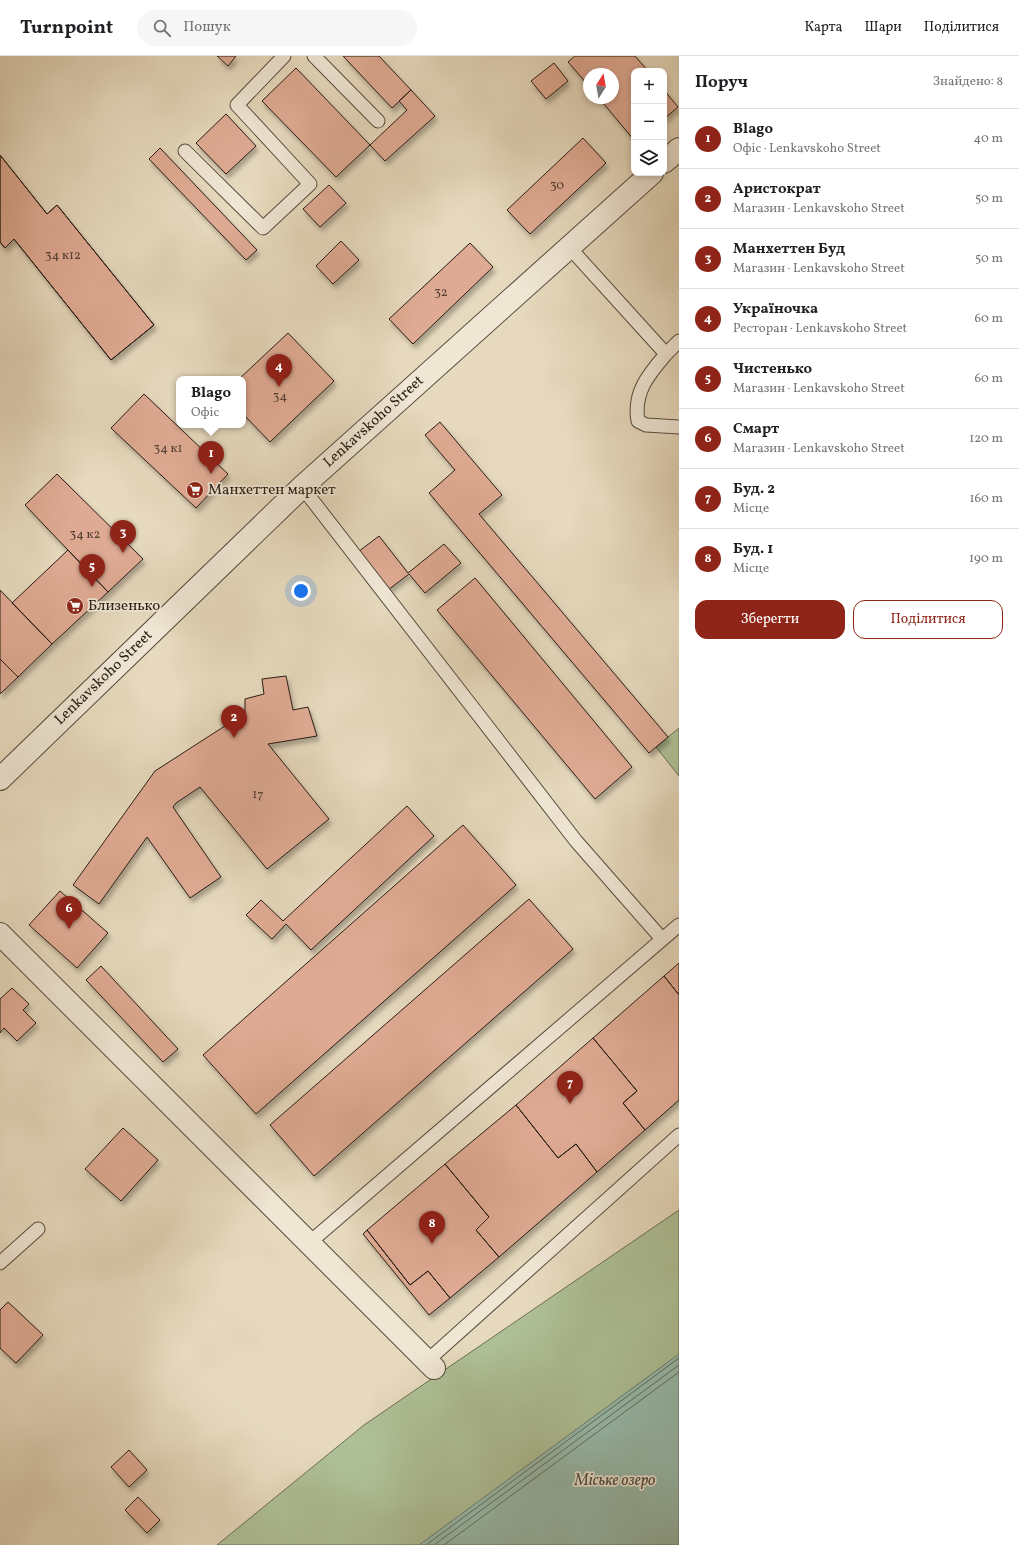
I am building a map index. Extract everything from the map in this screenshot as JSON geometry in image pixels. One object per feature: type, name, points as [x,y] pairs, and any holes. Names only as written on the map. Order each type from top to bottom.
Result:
[{"type":"street","points":[[667,159],[679,149]]},
{"type":"street","name":"Lenkavskoho Street","points":[[0,779],[302,487],[649,176]]},
{"type":"street","points":[[0,934],[430,1364]]},
{"type":"lane","points":[[185,150],[263,228],[310,184],[238,105],[284,56]]},
{"type":"lane","points":[[314,56],[378,121]]},
{"type":"lane","points":[[569,247],[666,354]]},
{"type":"lane","points":[[679,341],[647,377],[636,409],[638,421],[646,425],[679,426]]},
{"type":"lane","points":[[302,487],[576,841],[662,939]]},
{"type":"lane","points":[[309,1243],[679,925]]},
{"type":"lane","points":[[430,1364],[679,1135]]},
{"type":"lane","points":[[0,1264],[38,1229]]},
{"type":"shaded area","points":[[679,728],[679,776],[656,747]]},
{"type":"shaded area","points":[[679,1210],[679,1545],[217,1545],[364,1425]]},
{"type":"water","name":"Міське озеро","points":[[679,1354],[679,1545],[419,1545]]},
{"type":"building","points":[[217,56],[236,56],[228,66]]},
{"type":"building","points":[[343,56],[379,56],[411,90],[392,108]]},
{"type":"building","points":[[575,56],[635,56],[645,68],[631,68],[631,136],[604,104],[619,104],[619,68],[583,68],[583,79],[568,62]]},
{"type":"building","points":[[554,63],[568,81],[546,99],[531,81]]},
{"type":"building","points":[[296,68],[370,145],[336,177],[262,101]]},
{"type":"building","points":[[411,90],[435,116],[385,161],[370,145],[407,110],[399,101]]},
{"type":"building","points":[[667,94],[678,107],[667,116]]},
{"type":"building","points":[[226,114],[256,146],[226,174],[196,143]]},
{"type":"building","points":[[583,138],[606,163],[530,234],[507,210]]},
{"type":"building","points":[[160,148],[257,250],[246,260],[149,159]]},
{"type":"building","points":[[0,155],[47,214],[57,205],[154,325],[111,360],[14,239],[5,248],[0,242]]},
{"type":"building","points":[[0,155],[47,214],[57,205],[154,325],[111,360],[14,239],[5,248],[0,242]]},
{"type":"building","points":[[329,185],[346,203],[320,227],[303,209]]},
{"type":"building","points":[[341,241],[359,260],[333,284],[316,266]]},
{"type":"building","points":[[470,243],[493,267],[413,344],[389,319]]},
{"type":"building","points":[[288,333],[334,381],[270,442],[246,417],[246,376],[242,376]]},
{"type":"building","points":[[144,394],[176,424],[176,428],[180,428],[228,474],[196,508],[111,428]]},
{"type":"building","points":[[440,422],[502,495],[479,514],[668,737],[649,753],[429,493],[455,470],[425,435]]},
{"type":"building","points":[[57,474],[143,559],[108,592],[25,505]]},
{"type":"building","points":[[379,536],[408,573],[444,544],[461,563],[425,593],[409,574],[388,590],[358,552]]},
{"type":"building","points":[[68,550],[108,592],[52,644],[12,603]]},
{"type":"building","points":[[475,578],[632,767],[595,799],[437,610]]},
{"type":"building","points":[[0,590],[52,644],[18,677],[0,659]]},
{"type":"building","points":[[0,659],[18,677],[0,694]]},
{"type":"building","points":[[286,676],[293,710],[308,707],[317,736],[268,744],[329,819],[267,869],[200,787],[176,803],[173,807],[221,877],[190,898],[147,837],[99,904],[73,885],[155,771],[245,713],[245,699],[264,694],[262,679]]},
{"type":"building","points":[[407,806],[434,836],[311,950],[286,924],[272,939],[246,915],[261,900],[283,921]]},
{"type":"building","points":[[463,825],[516,885],[256,1114],[203,1055]]},
{"type":"building","points":[[60,891],[108,933],[77,968],[29,925]]},
{"type":"building","points":[[529,899],[573,949],[314,1176],[270,1125]]},
{"type":"building","points":[[679,963],[679,995],[664,976]]},
{"type":"building","points":[[101,966],[178,1049],[163,1062],[86,980]]},
{"type":"building","points":[[664,976],[679,995],[679,1100],[645,1130],[623,1103],[637,1091],[593,1038]]},
{"type":"building","points":[[12,988],[29,1004],[23,1010],[36,1023],[17,1041],[4,1028],[0,1033],[0,999]]},
{"type":"building","points":[[593,1038],[637,1091],[623,1103],[645,1130],[597,1172],[576,1144],[558,1158],[516,1105]]},
{"type":"building","points":[[516,1105],[558,1158],[576,1144],[597,1172],[499,1257],[476,1230],[489,1217],[445,1164]]},
{"type":"building","points":[[123,1128],[158,1160],[121,1201],[85,1169]]},
{"type":"building","points":[[445,1164],[489,1217],[476,1230],[499,1257],[450,1298],[428,1271],[410,1285],[367,1230]]},
{"type":"building","points":[[367,1230],[410,1285],[428,1271],[450,1298],[429,1315],[363,1234]]},
{"type":"building","points":[[8,1302],[43,1335],[16,1363],[0,1348],[0,1310]]},
{"type":"building","points":[[129,1450],[147,1470],[129,1487],[111,1467]]},
{"type":"building","points":[[138,1497],[160,1520],[147,1533],[125,1510]]},
{"type":"place","name":"Україночка","points":[[279,387]]},
{"type":"place","name":"Blago","points":[[211,474]]},
{"type":"place","name":"Манхеттен маркет","points":[[195,490]]},
{"type":"place","name":"Манхеттен Буд","points":[[123,553]]},
{"type":"place","name":"Чистенько","points":[[92,587]]},
{"type":"place","name":"Близенько","points":[[75,606]]},
{"type":"place","name":"Аристократ","points":[[234,738]]},
{"type":"place","name":"Смарт","points":[[69,929]]},
{"type":"place","name":"Буд. 2","points":[[570,1104]]},
{"type":"place","name":"Буд. 1","points":[[432,1244]]}]
